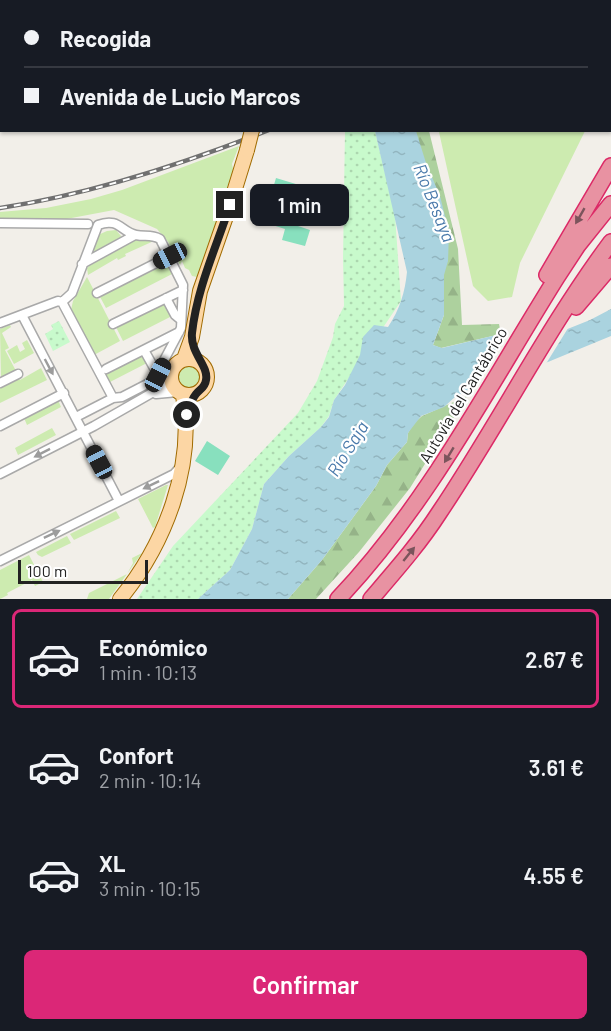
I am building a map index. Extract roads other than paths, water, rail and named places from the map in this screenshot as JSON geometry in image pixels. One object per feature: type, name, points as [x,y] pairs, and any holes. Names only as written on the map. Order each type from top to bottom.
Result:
[{"type":"highway","points":[[553,275],[611,166]]},
{"type":"highway","name":"Autovía del Cantábrico","points":[[338,599],[405,518],[444,463],[553,275],[611,204]]},
{"type":"highway","points":[[371,599],[429,528],[557,320],[603,268],[611,242]]},
{"type":"main road","points":[[184,359],[185,334],[230,205],[252,132]]},
{"type":"main road","points":[[182,391],[202,390],[207,378],[206,371],[185,334]]},
{"type":"main road","points":[[120,599],[143,568],[172,509],[181,467],[187,415],[182,391],[170,376],[174,366],[184,359],[200,363]]},
{"type":"street","points":[[0,223],[88,224]]},
{"type":"street","points":[[0,323],[58,301],[62,302],[72,293],[98,225],[112,223],[135,235]]},
{"type":"street","points":[[76,417],[153,381],[185,334],[181,320],[183,285],[160,239],[144,234],[135,235],[82,264]]},
{"type":"street","points":[[97,293],[170,256]]},
{"type":"street","points":[[113,324],[183,290]]},
{"type":"street","points":[[166,298],[175,315],[181,320]]},
{"type":"street","points":[[62,302],[113,398]]},
{"type":"street","points":[[22,315],[119,501]]},
{"type":"street","points":[[106,369],[144,350],[185,334]]},
{"type":"street","points":[[144,350],[158,375]]},
{"type":"street","points":[[0,383],[18,374]]},
{"type":"street","points":[[0,474],[152,394],[182,391]]},
{"type":"street","points":[[0,426],[63,393]]},
{"type":"street","points":[[0,561],[174,474],[181,467]]},
{"type":"water","points":[[375,132],[416,132],[440,196],[449,232],[448,261],[444,275],[444,315],[433,345],[442,348],[509,332],[560,332],[611,309],[611,336],[543,364],[479,384],[455,397],[444,407],[421,416],[408,433],[407,442],[387,465],[376,486],[322,560],[288,599],[198,599],[230,570],[252,529],[264,484],[329,417],[334,400],[345,385],[360,355],[363,337],[374,325],[388,327],[399,307],[407,272]]},
{"type":"railway","points":[[0,208],[103,186],[204,155],[264,132]]},
{"type":"water label","name":"Río Besaya","points":[[434,203]]},
{"type":"water label","name":"Río Saja","points":[[348,449]]}]
